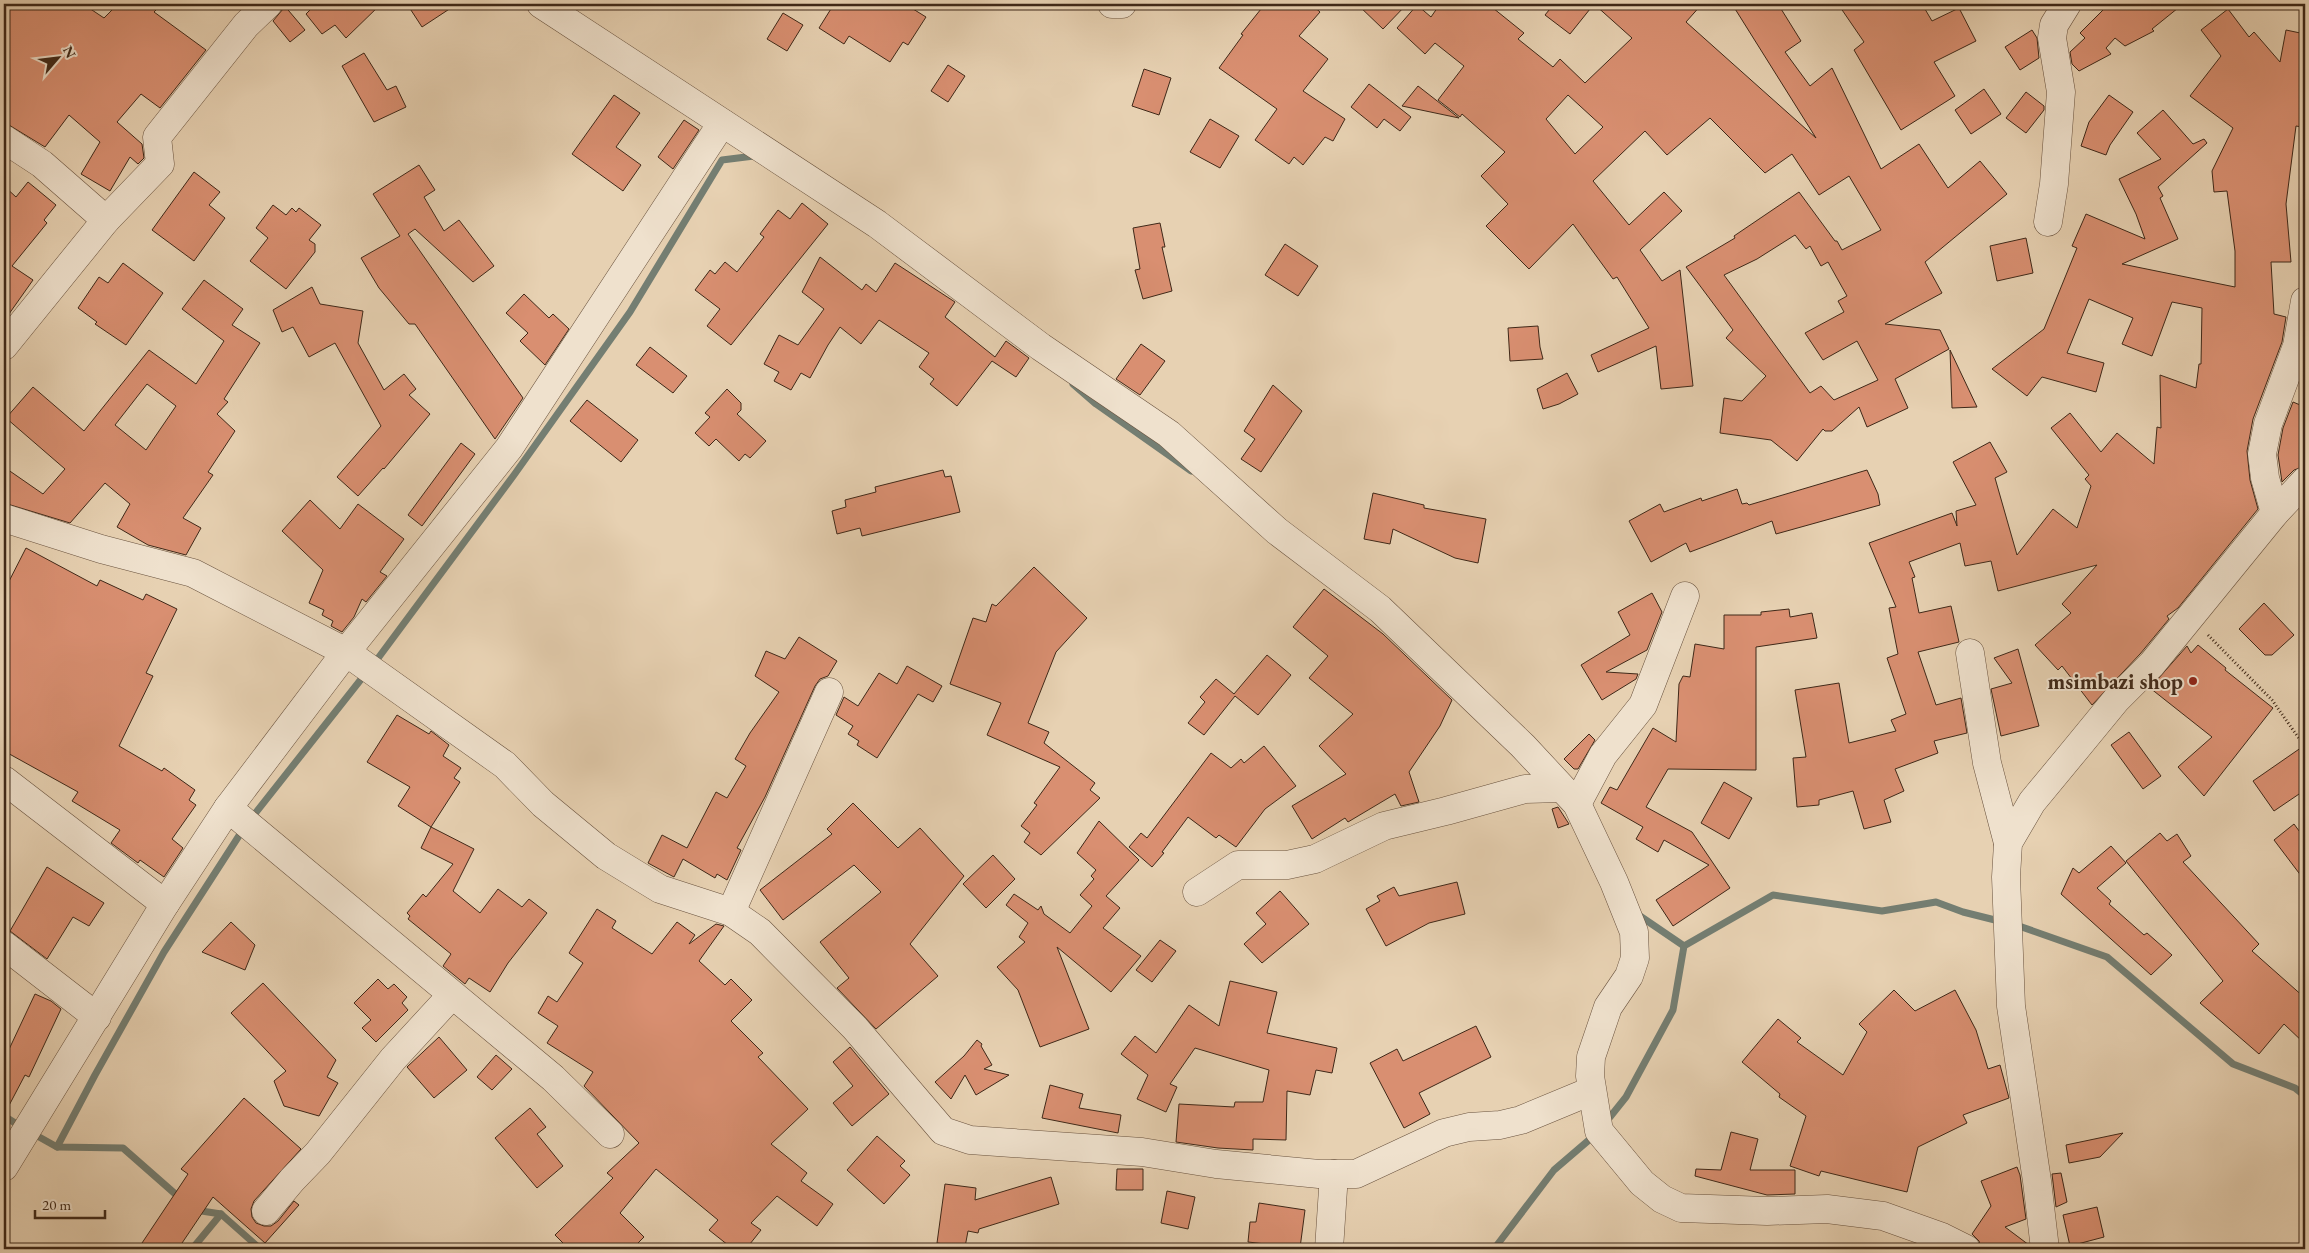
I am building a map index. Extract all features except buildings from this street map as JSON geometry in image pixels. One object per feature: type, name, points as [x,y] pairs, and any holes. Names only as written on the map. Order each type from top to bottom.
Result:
[{"type":"street","points":[[4,346],[106,220],[160,164],[157,137],[246,24],[268,4]]},
{"type":"street","points":[[541,4],[877,224],[1041,347],[1169,434],[1277,531],[1380,609],[1524,746],[1569,796],[1614,882],[1634,932],[1635,958],[1629,976],[1608,1007],[1591,1057],[1591,1091],[1599,1131],[1642,1183],[1662,1199],[1681,1208],[1767,1211],[1828,1208],[1874,1215],[1942,1237],[1966,1249]]},
{"type":"street","points":[[1112,4],[1122,4]]},
{"type":"street","points":[[2048,222],[2054,184],[2061,92],[2052,38],[2054,25],[2067,4]]},
{"type":"street","points":[[4,1166],[165,904],[228,808],[346,652],[509,448],[722,123]]},
{"type":"street","points":[[4,139],[42,164],[106,220]]},
{"type":"street","points":[[2275,514],[2265,478],[2262,454],[2268,424],[2297,346],[2305,301]]},
{"type":"street","points":[[2008,843],[2032,802],[2116,700],[2152,664],[2275,514],[2305,481]]},
{"type":"street","points":[[4,518],[101,549],[193,573],[346,652],[505,765],[543,804],[606,856],[660,889],[731,912],[760,932],[855,1028],[914,1100],[943,1131],[970,1140],[1142,1152],[1216,1164],[1334,1174],[1356,1174],[1444,1133],[1469,1127],[1520,1120],[1591,1091]]},
{"type":"street","points":[[1569,796],[1643,706],[1685,596]]},
{"type":"street","points":[[1970,653],[1987,763],[2008,843],[2006,877],[2011,1006],[2045,1249]]},
{"type":"street","points":[[731,912],[829,692]]},
{"type":"street","points":[[4,780],[165,904]]},
{"type":"street","points":[[1197,892],[1238,865],[1287,865],[1314,859],[1384,826],[1446,812],[1524,789],[1569,796]]},
{"type":"street","points":[[228,808],[451,996],[553,1078],[610,1134]]},
{"type":"street","points":[[4,945],[97,1016]]},
{"type":"street","points":[[266,1211],[318,1153],[393,1059],[451,996]]},
{"type":"street","points":[[1329,1249],[1334,1174]]},
{"type":"path","points":[[2190,617],[2272,700],[2305,747]]},
{"type":"waterway","points":[[373,665],[514,475],[630,312],[722,160],[754,156]]},
{"type":"waterway","points":[[1073,384],[1096,404],[1191,471]]},
{"type":"waterway","points":[[250,820],[366,673]]},
{"type":"waterway","points":[[57,1147],[164,952],[244,828]]},
{"type":"waterway","points":[[1606,1122],[1626,1097],[1673,1010],[1684,946],[1773,895],[1882,911],[1936,902],[1963,912],[1999,921]]},
{"type":"waterway","points":[[1637,914],[1684,946]]},
{"type":"waterway","points":[[2016,925],[2107,957],[2233,1064],[2295,1088],[2305,1096]]},
{"type":"waterway","points":[[4,1116],[23,1128]]},
{"type":"waterway","points":[[32,1133],[57,1147],[123,1148],[181,1199]]},
{"type":"waterway","points":[[1494,1249],[1554,1170],[1596,1134]]},
{"type":"waterway","points":[[195,1210],[221,1214],[257,1246],[265,1249]]},
{"type":"waterway","points":[[192,1249],[221,1214]]},
{"type":"place","name":"msimbazi shop","points":[[2193,681]]}]
